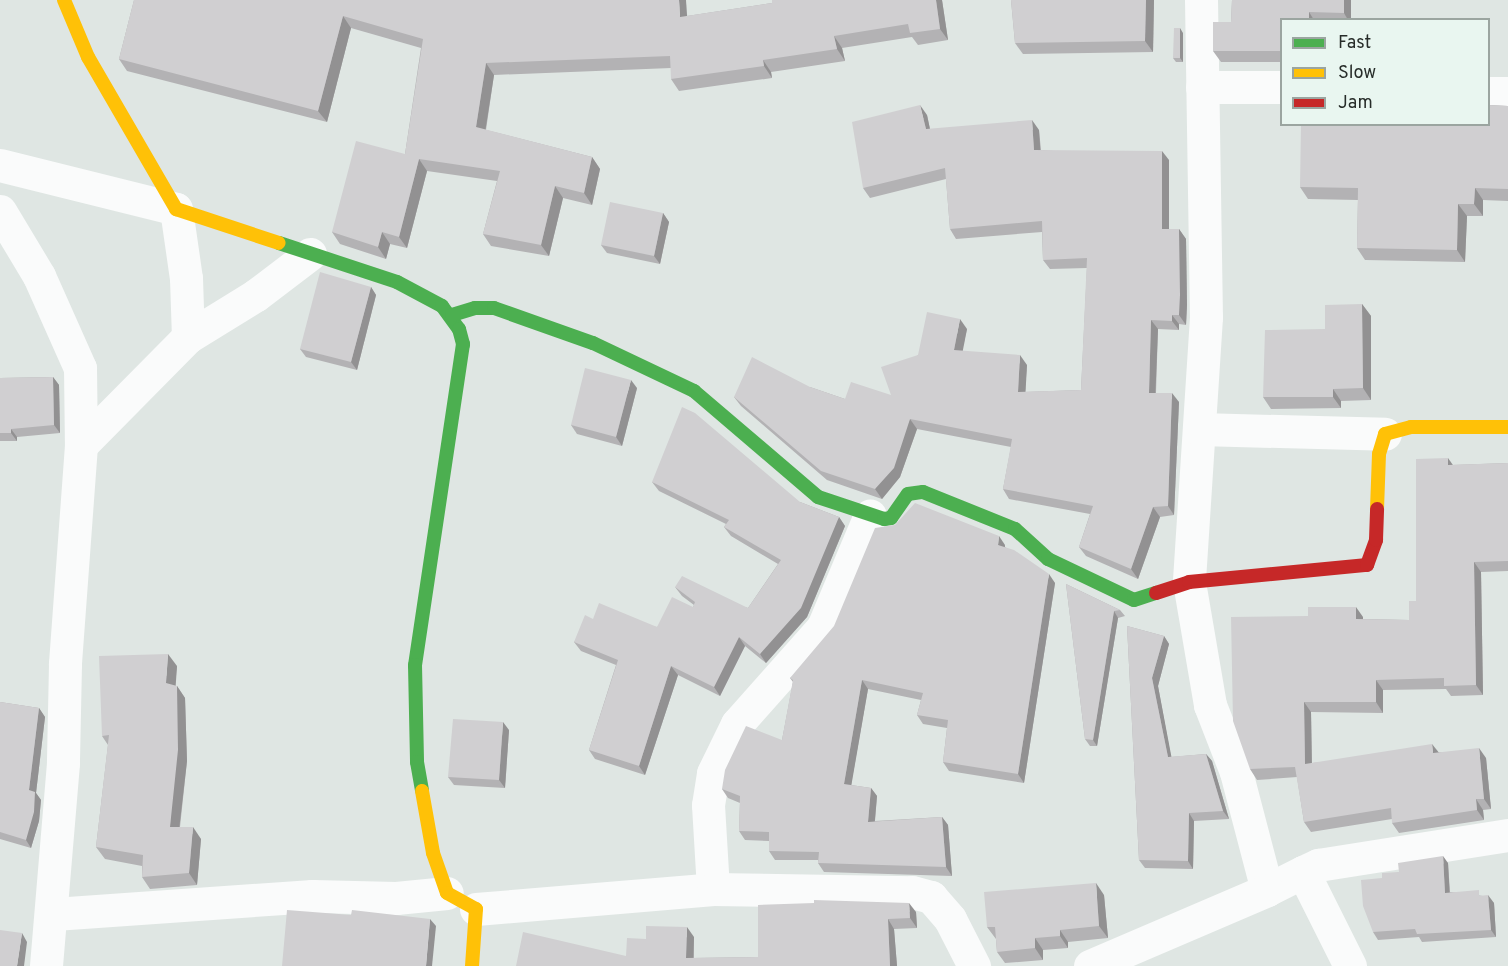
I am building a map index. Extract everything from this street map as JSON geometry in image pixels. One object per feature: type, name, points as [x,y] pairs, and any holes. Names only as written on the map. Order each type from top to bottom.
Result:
[{"type":"street","points":[[64,0],[88,57],[176,208],[186,278],[188,337]]},
{"type":"street","points":[[1200,0],[1206,317],[1189,582],[1210,705],[1236,772],[1267,890]]},
{"type":"street","points":[[1202,87],[1280,87]]},
{"type":"street","points":[[1490,93],[1508,93]]},
{"type":"street","points":[[0,165],[176,208],[397,282],[452,315],[463,344],[415,665],[414,695],[417,762],[433,854],[447,892]]},
{"type":"street","points":[[0,211],[39,276],[80,368],[81,445],[65,664],[54,914],[46,966]]},
{"type":"street","points":[[81,445],[188,337],[256,295],[310,254]]},
{"type":"street","points":[[452,315],[475,308],[494,308],[593,343],[694,392],[818,497],[870,515],[891,518],[908,494],[923,492],[1014,529],[1047,559],[1134,600],[1189,582],[1367,565],[1376,540],[1379,454],[1385,434]]},
{"type":"street","points":[[1199,429],[1385,434],[1411,427],[1508,427]]},
{"type":"street","points":[[713,889],[708,805],[713,773],[737,724],[823,627],[870,515]]},
{"type":"street","points":[[1090,966],[1267,890],[1318,865],[1508,835]]},
{"type":"street","points":[[1303,872],[1350,966]]},
{"type":"street","points":[[54,914],[312,896],[396,898],[447,892],[476,909],[713,889],[852,888],[931,897],[950,919],[974,966]]},
{"type":"street","points":[[472,966],[476,909]]},
{"type":"building","points":[[134,0],[679,0],[680,17],[772,3],[772,0],[936,0],[940,29],[910,33],[908,24],[834,36],[837,49],[763,60],[764,66],[671,79],[670,56],[486,63],[476,127],[592,157],[584,193],[555,186],[541,245],[483,234],[500,171],[419,159],[399,237],[382,232],[378,247],[332,232],[356,141],[405,154],[423,39],[343,16],[318,111],[119,59]]},
{"type":"building","points":[[1011,0],[1146,0],[1145,41],[1015,43]]},
{"type":"building","points":[[1232,0],[1344,0],[1344,13],[1309,12],[1309,18],[1280,18],[1280,51],[1213,51],[1213,22],[1231,22]]},
{"type":"building","points":[[1174,28],[1180,28],[1180,58],[1173,58]]},
{"type":"building","points":[[920,105],[926,129],[1032,120],[1034,150],[1162,151],[1162,229],[1179,229],[1179,315],[1172,315],[1172,321],[1151,320],[1149,393],[1172,393],[1168,506],[1153,507],[1131,569],[1079,547],[1093,506],[1003,489],[1012,439],[910,419],[894,468],[875,489],[821,471],[734,397],[752,357],[810,387],[845,399],[851,382],[891,395],[881,367],[918,355],[927,312],[960,319],[954,350],[1020,355],[1018,392],[1081,390],[1087,258],[1043,260],[1042,221],[950,229],[945,168],[863,188],[852,122]]},
{"type":"building","points":[[1490,105],[1508,106],[1508,189],[1475,188],[1474,204],[1458,204],[1457,250],[1357,248],[1358,188],[1300,187],[1301,126],[1490,126]]},
{"type":"building","points":[[610,202],[663,213],[654,256],[601,245]]},
{"type":"building","points":[[320,272],[371,287],[351,362],[300,349]]},
{"type":"building","points":[[1362,304],[1363,388],[1333,389],[1333,397],[1263,397],[1265,330],[1325,329],[1325,305]]},
{"type":"building","points":[[585,368],[631,380],[616,437],[571,425]]},
{"type":"building","points":[[53,377],[54,425],[11,429],[11,433],[0,433],[0,378]]},
{"type":"building","points":[[682,407],[695,413],[800,502],[839,517],[801,608],[760,654],[739,637],[714,687],[671,666],[639,766],[589,750],[618,660],[574,642],[585,615],[593,619],[599,603],[657,627],[672,597],[693,607],[695,602],[675,587],[682,576],[748,608],[781,560],[724,527],[729,520],[652,482]]},
{"type":"building","points":[[1448,458],[1448,465],[1508,463],[1508,561],[1474,562],[1476,685],[1444,686],[1444,678],[1376,680],[1376,702],[1304,702],[1305,764],[1432,744],[1433,753],[1479,748],[1484,799],[1476,799],[1477,810],[1392,823],[1391,808],[1304,822],[1295,767],[1250,769],[1233,721],[1231,617],[1308,616],[1308,607],[1356,607],[1356,619],[1409,620],[1409,601],[1416,601],[1416,459]]},
{"type":"building","points":[[915,503],[999,536],[998,545],[1014,550],[1049,574],[1018,774],[943,762],[948,720],[917,715],[923,693],[862,680],[844,784],[871,788],[868,822],[942,817],[946,867],[818,863],[819,852],[769,851],[769,832],[739,831],[740,796],[722,789],[725,770],[746,726],[782,740],[793,680],[790,678],[834,626],[875,528],[895,525]]},
{"type":"building","points":[[1066,584],[1120,610],[1114,611],[1093,740],[1085,739]]},
{"type":"building","points":[[1127,626],[1164,636],[1152,678],[1168,757],[1206,754],[1223,811],[1189,813],[1188,861],[1139,860]]},
{"type":"building","points":[[168,654],[166,683],[177,686],[178,750],[170,827],[193,827],[189,873],[142,877],[143,855],[96,847],[109,735],[102,736],[99,656]]},
{"type":"building","points":[[0,702],[39,708],[29,790],[35,792],[34,812],[26,840],[0,832]]},
{"type":"building","points":[[453,719],[503,722],[499,780],[448,777]]},
{"type":"building","points":[[1443,856],[1445,893],[1479,890],[1479,896],[1488,895],[1491,930],[1417,934],[1415,929],[1373,932],[1363,906],[1361,880],[1382,878],[1382,873],[1399,872],[1398,863]]},
{"type":"building","points":[[1096,883],[1099,926],[1060,930],[1060,936],[1035,938],[1035,948],[997,952],[995,927],[987,927],[984,892]]},
{"type":"building","points":[[814,900],[909,903],[910,918],[888,919],[890,966],[516,966],[523,932],[626,956],[627,938],[646,939],[646,926],[687,927],[686,958],[758,957],[758,905],[814,903]]},
{"type":"building","points":[[287,910],[351,915],[352,910],[430,919],[426,966],[282,966]]},
{"type":"building","points":[[0,930],[22,933],[17,966],[0,966]]},
{"type":"traffic: fast","points":[[279,243],[397,282],[442,306],[459,329],[463,344],[415,665],[417,762],[422,791]]},
{"type":"traffic: fast","points":[[452,315],[475,308],[494,308],[593,343],[694,391],[818,497],[884,519],[891,518],[908,494],[923,492],[1015,529],[1048,559],[1134,600],[1156,593]]},
{"type":"traffic: slow","points":[[64,0],[88,57],[176,209],[279,243]]},
{"type":"traffic: slow","points":[[1377,509],[1379,454],[1385,434],[1411,427],[1508,427]]},
{"type":"traffic: slow","points":[[422,791],[433,853],[447,893],[476,909],[472,966]]},
{"type":"traffic: jam","points":[[1156,593],[1189,582],[1367,565],[1376,540],[1377,509]]}]
